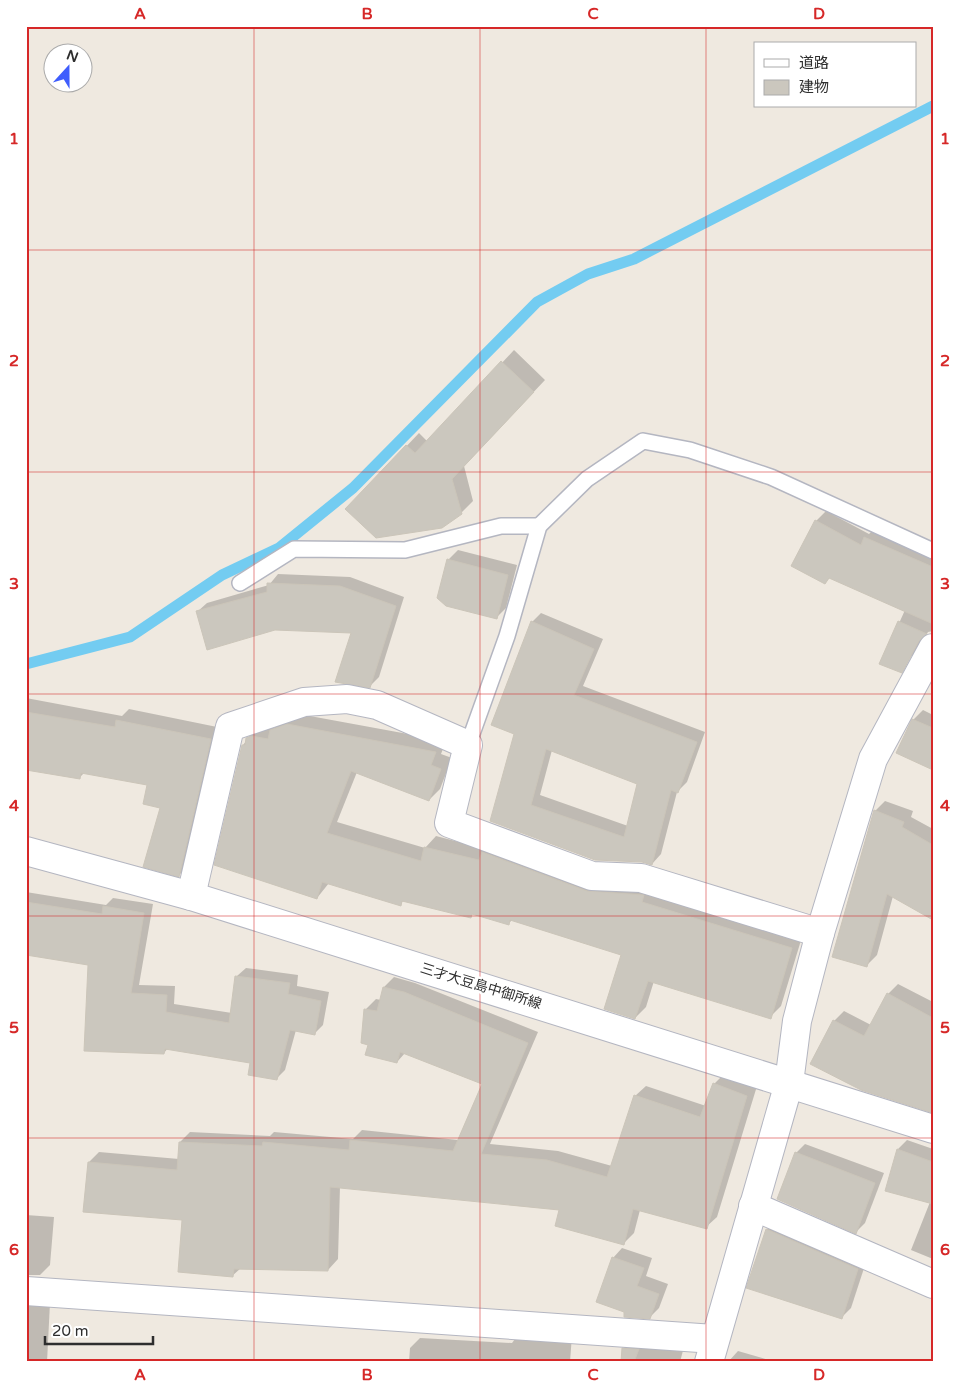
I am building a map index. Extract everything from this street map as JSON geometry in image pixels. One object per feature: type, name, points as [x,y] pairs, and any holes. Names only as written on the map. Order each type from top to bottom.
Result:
[{"type":"street","points":[[26,1292],[711,1351],[789,1083],[797,1021],[820,934],[873,759],[933,648]]},
{"type":"street","points":[[191,896],[230,727],[304,702],[347,699],[377,705],[468,745],[449,823],[592,876],[642,878],[820,934]]},
{"type":"street","name":"三才大豆島中御所線","points":[[26,851],[191,896],[933,1129]]},
{"type":"street","points":[[753,1206],[933,1284]]},
{"type":"lane","points":[[468,745],[507,636],[539,526],[587,479],[643,441],[690,450],[771,477],[933,551]]},
{"type":"lane","points":[[240,583],[294,549],[405,550],[501,526],[539,526]]},
{"type":"building","points":[[501,361],[534,392],[452,479],[462,514],[442,528],[376,538],[345,509],[406,445],[415,453]]},
{"type":"building","points":[[815,520],[861,545],[864,537],[933,567],[933,624],[829,578],[825,584],[791,566]]},
{"type":"building","points":[[447,559],[508,575],[497,619],[446,606],[437,598]]},
{"type":"building","points":[[267,583],[340,586],[396,606],[370,688],[335,682],[351,633],[275,630],[207,650],[196,611],[267,592]]},
{"type":"building","points":[[531,621],[594,649],[574,695],[697,742],[678,793],[671,790],[652,865],[642,862],[595,860],[490,821],[514,734],[491,725]],"holes":[[[546,749],[637,784],[624,837],[531,805]]]},
{"type":"building","points":[[898,621],[927,634],[919,641],[902,673],[879,664]]},
{"type":"building","points":[[26,712],[115,727],[116,720],[211,739],[179,877],[143,867],[160,808],[143,804],[147,785],[81,773],[80,779],[26,770]]},
{"type":"building","points":[[912,719],[933,728],[933,770],[896,753]]},
{"type":"building","points":[[287,724],[436,752],[431,765],[441,769],[429,801],[351,771],[327,833],[421,861],[424,847],[479,860],[482,852],[587,891],[644,895],[642,902],[792,948],[771,1019],[648,981],[635,1019],[604,1009],[621,955],[510,920],[509,925],[472,914],[471,918],[402,901],[401,906],[322,882],[317,899],[214,865],[242,745],[245,745],[246,738],[251,736],[268,739],[270,730]]},
{"type":"building","points":[[874,810],[904,822],[902,827],[933,845],[933,920],[887,894],[867,967],[832,957]]},
{"type":"building","points":[[26,902],[102,914],[103,906],[144,913],[131,993],[167,995],[166,1012],[229,1023],[235,976],[290,983],[288,994],[321,1001],[315,1035],[290,1030],[277,1080],[248,1075],[250,1063],[165,1049],[164,1054],[84,1051],[88,965],[26,955]]},
{"type":"building","points":[[383,987],[404,992],[528,1043],[481,1154],[547,1160],[607,1177],[634,1095],[700,1117],[713,1083],[747,1096],[707,1229],[633,1209],[624,1245],[555,1226],[559,1210],[330,1187],[328,1271],[234,1269],[233,1277],[178,1272],[182,1220],[83,1212],[88,1162],[177,1170],[179,1142],[262,1146],[263,1142],[349,1150],[350,1140],[453,1151],[482,1084],[400,1052],[397,1063],[365,1055],[368,1045],[361,1043],[364,1009],[377,1011]]},
{"type":"building","points":[[887,993],[933,1018],[933,1113],[861,1090],[810,1064],[833,1020],[864,1036]]},
{"type":"building","points":[[897,1149],[933,1162],[933,1204],[885,1191]]},
{"type":"building","points":[[795,1152],[875,1183],[856,1234],[777,1199]]},
{"type":"building","points":[[766,1229],[858,1269],[842,1319],[746,1288]]},
{"type":"building","points":[[612,1257],[644,1268],[637,1286],[659,1294],[650,1319],[624,1317],[624,1312],[596,1302]]},
{"type":"building","points":[[622,1348],[639,1349],[634,1362],[621,1362]]},
{"type":"waterway","points":[[26,664],[130,637],[222,575],[279,548],[353,488],[537,302],[588,274],[634,259],[933,106]]}]
